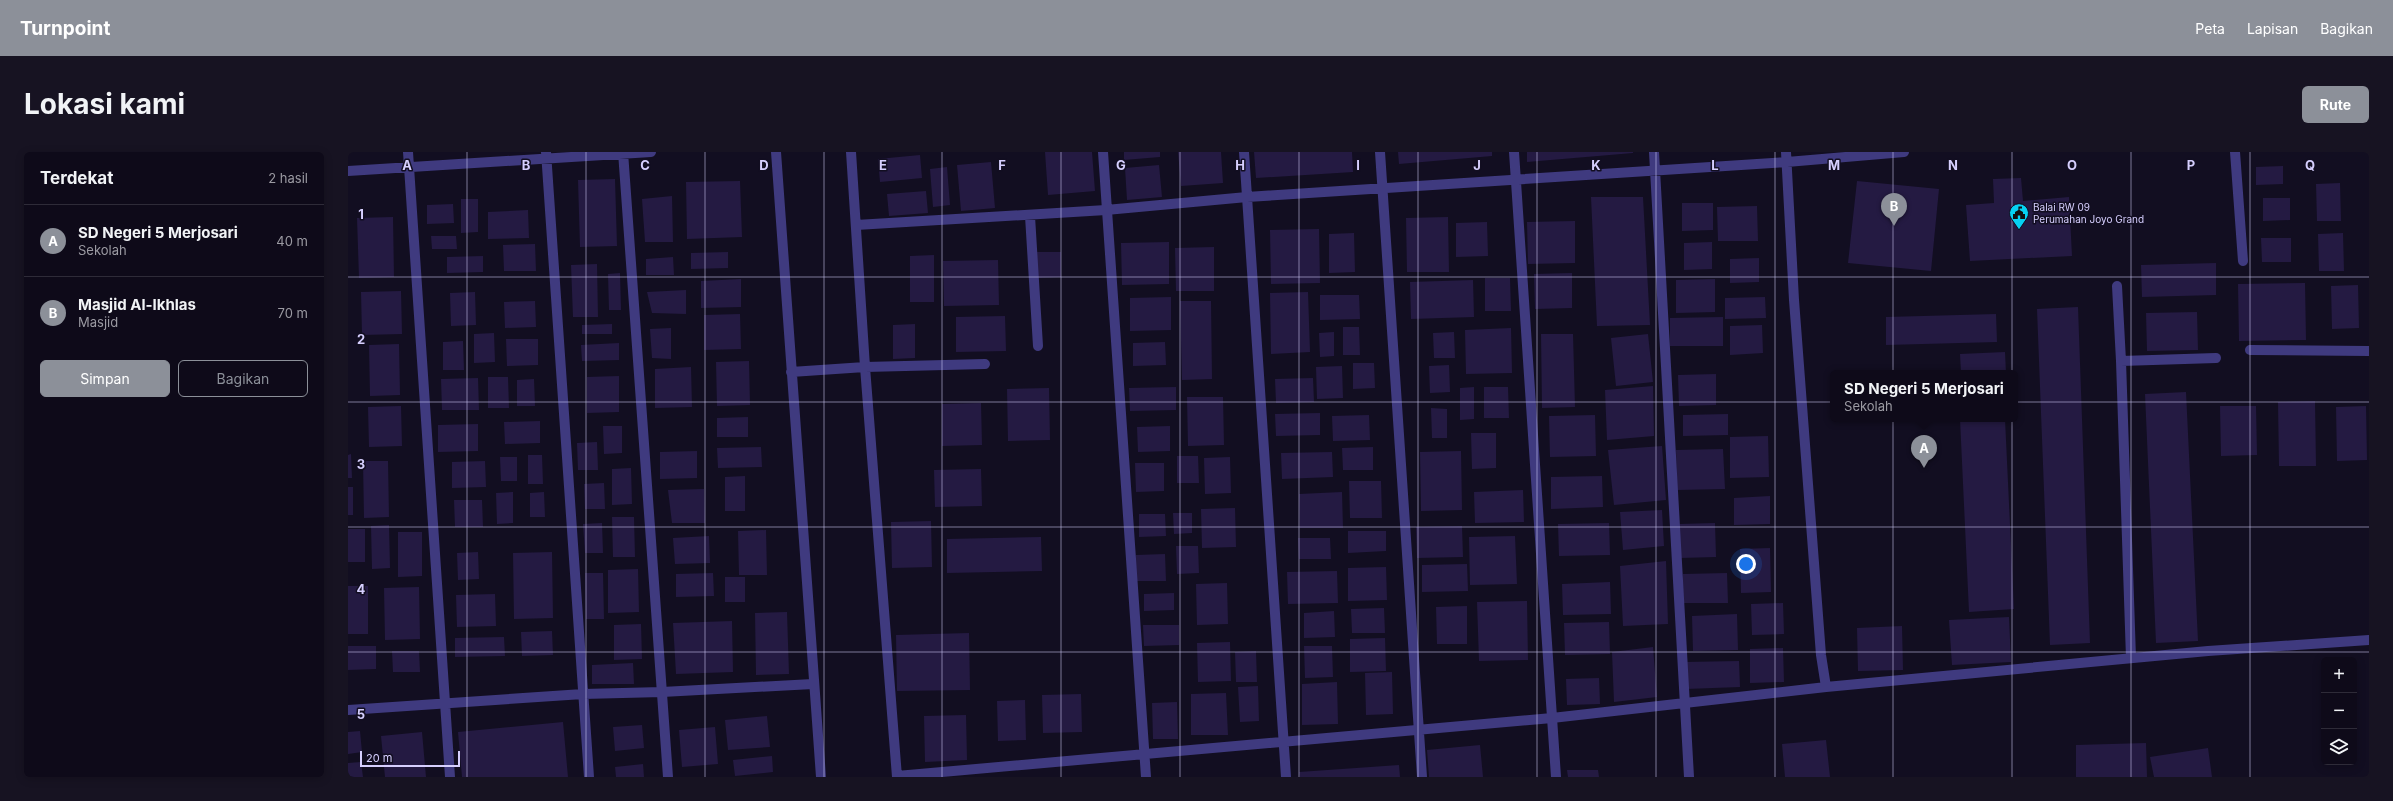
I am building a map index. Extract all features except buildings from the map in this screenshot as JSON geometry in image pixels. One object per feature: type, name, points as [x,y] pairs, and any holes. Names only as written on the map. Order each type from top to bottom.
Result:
[{"type":"street","points":[[408,152],[450,777]]},
{"type":"street","points":[[348,171],[546,155],[650,152]]},
{"type":"street","points":[[776,152],[813,684],[821,777]]},
{"type":"street","points":[[851,152],[865,367],[897,776],[1552,718],[1684,705],[1826,687],[2131,658],[2369,640]]},
{"type":"street","points":[[1103,152],[1146,777]]},
{"type":"street","points":[[1244,152],[1286,777]]},
{"type":"street","points":[[1380,152],[1422,777]]},
{"type":"street","points":[[1514,152],[1556,777]]},
{"type":"street","points":[[1654,152],[1689,777]]},
{"type":"street","points":[[856,225],[1030,216],[1247,197],[1516,181],[1656,170],[1786,157],[1904,152]]},
{"type":"street","points":[[2235,152],[2243,261]]},
{"type":"street","points":[[623,153],[668,777]]},
{"type":"street","points":[[546,155],[589,777]]},
{"type":"street","points":[[1786,157],[1794,300],[1821,655],[1826,687]]},
{"type":"street","points":[[1030,216],[1038,346]]},
{"type":"street","points":[[2117,286],[2122,361],[2131,658]]},
{"type":"street","points":[[2250,350],[2369,351]]},
{"type":"street","points":[[2122,361],[2216,358]]},
{"type":"street","points":[[791,372],[865,367],[985,364]]},
{"type":"street","points":[[348,710],[583,694],[662,692],[813,684]]},
{"type":"place","name":"Masjid Al-Ikhlas","points":[[1894,226]]},
{"type":"place","name":"Balai RW 09 Perumahan Joyo Grand","points":[[2019,230]]},
{"type":"place","name":"SD Negeri 5 Merjosari","points":[[1924,468]]}]
